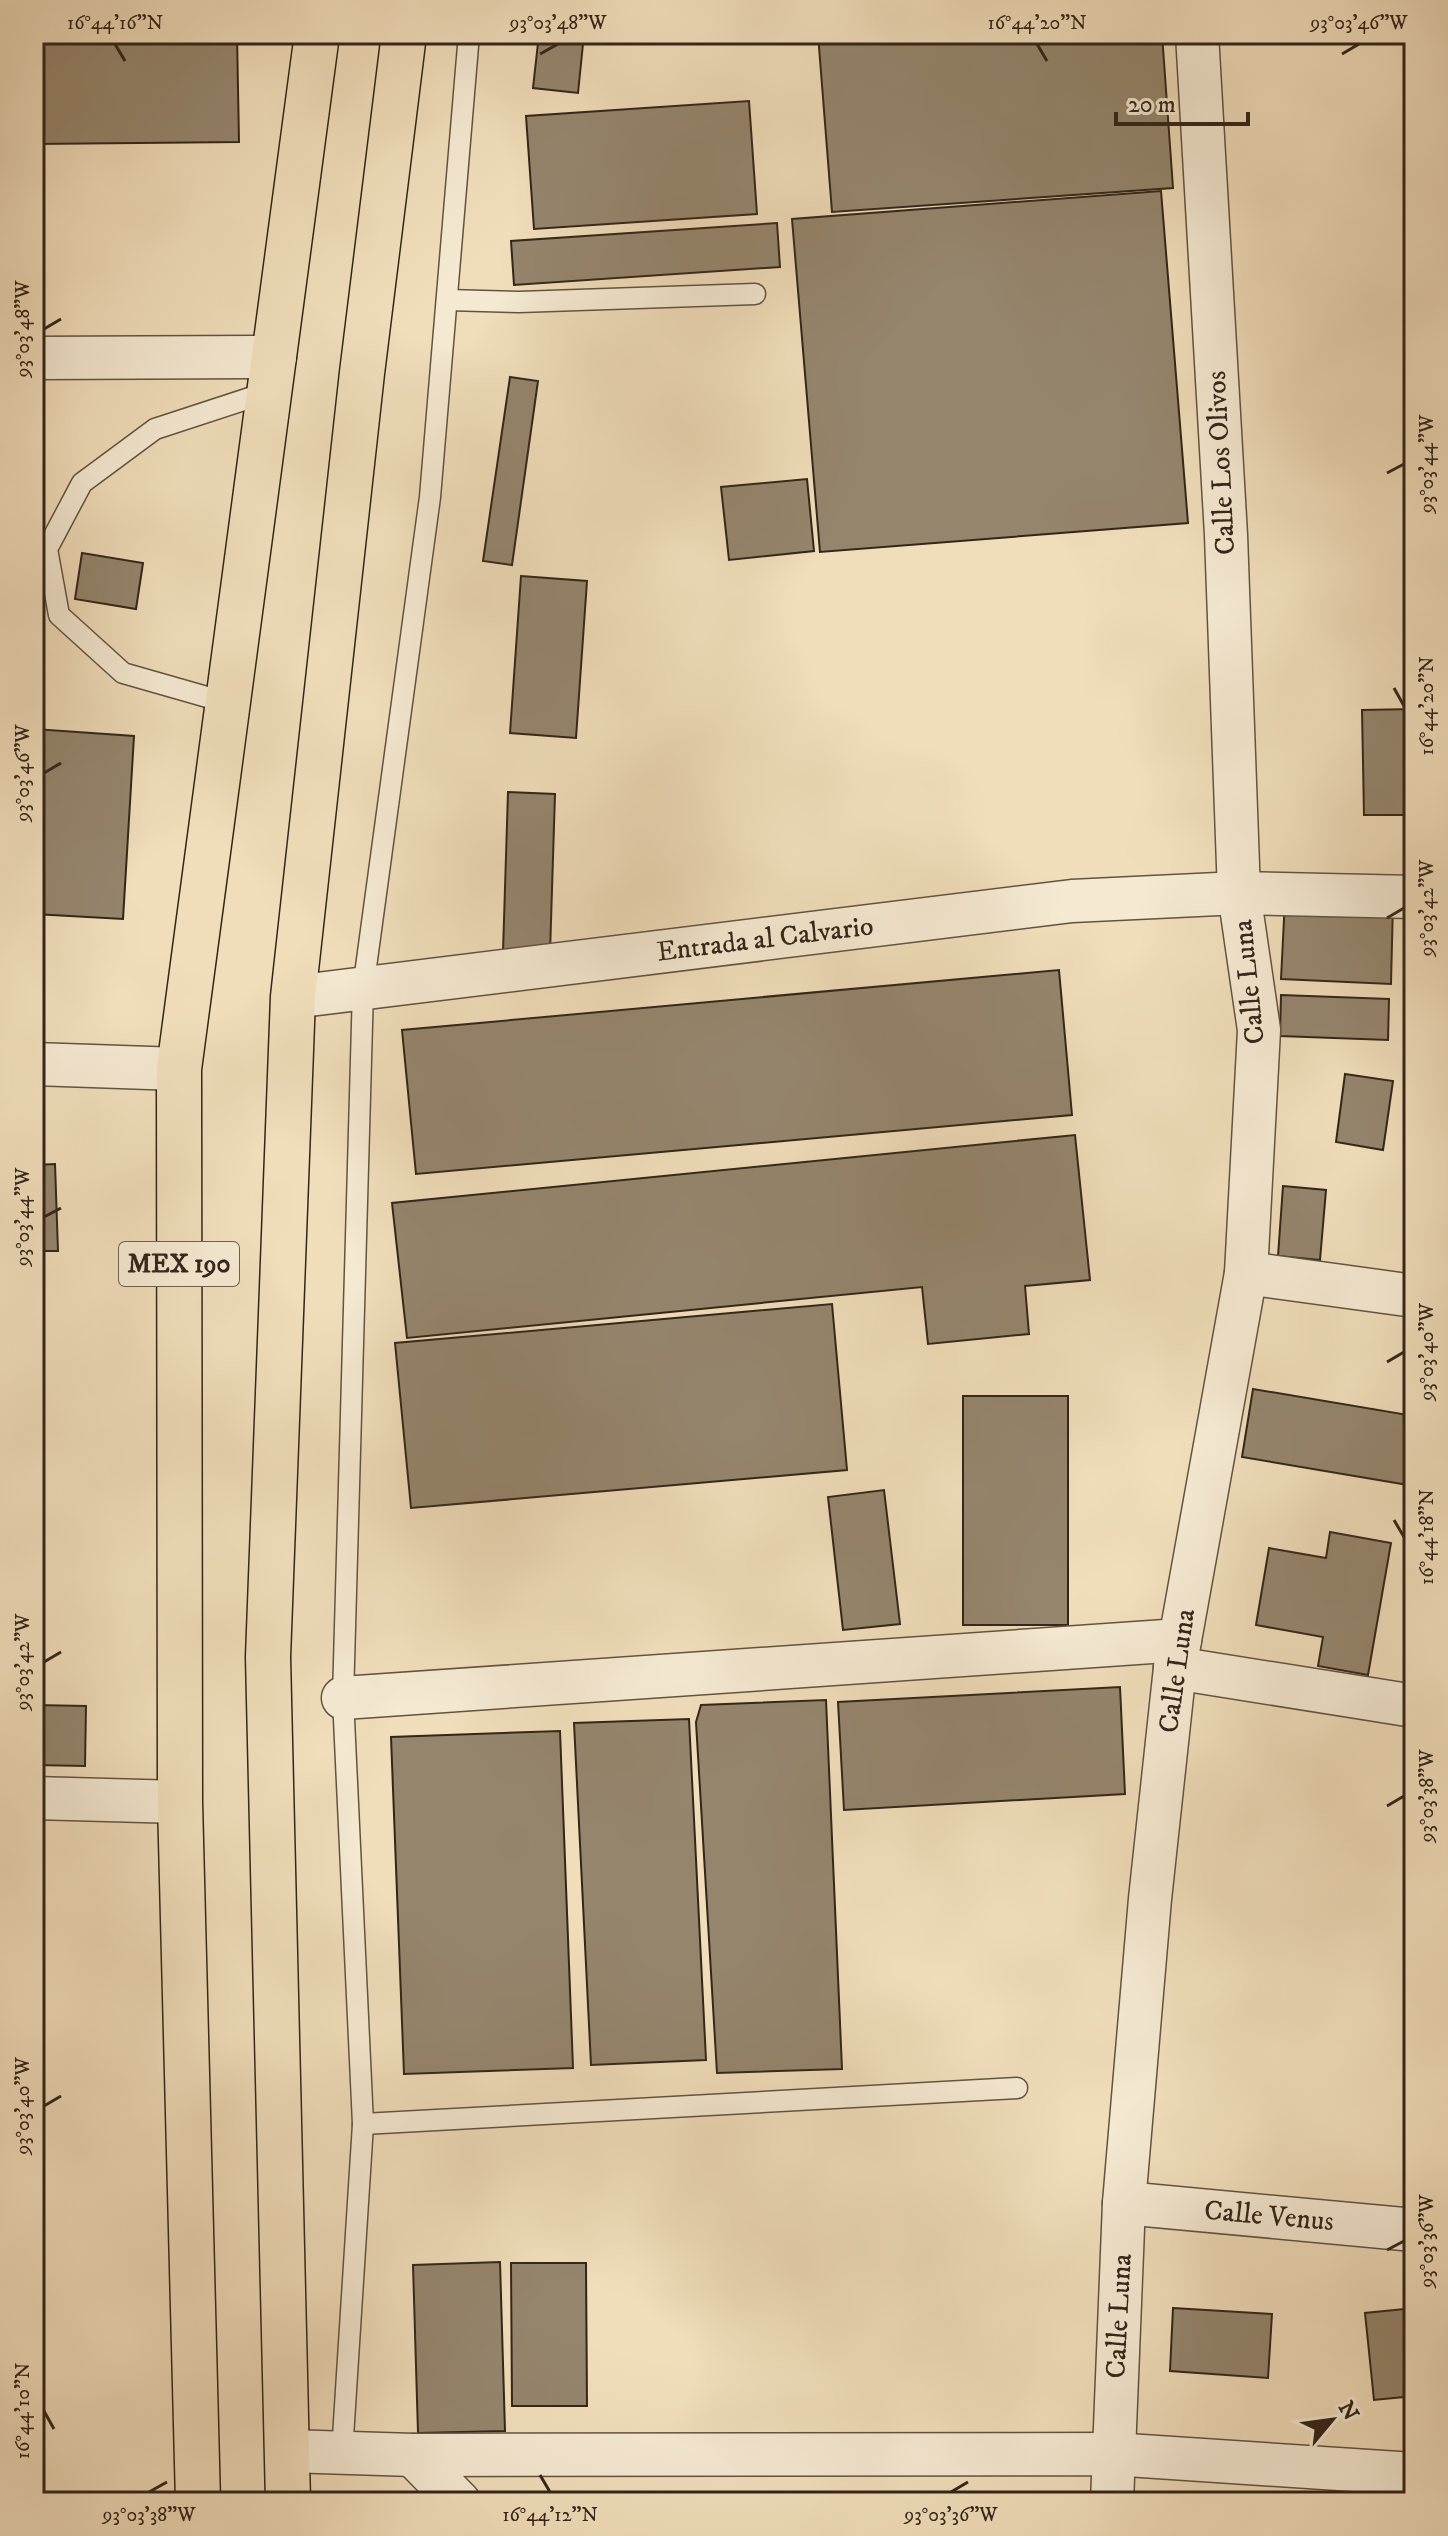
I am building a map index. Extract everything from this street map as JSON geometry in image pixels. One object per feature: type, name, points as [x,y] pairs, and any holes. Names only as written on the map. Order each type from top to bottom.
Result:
[{"type":"main road","name":"MEX 190","points":[[198,2502],[180,1802],[179,1069],[317,34]]},
{"type":"main road","points":[[288,2502],[268,1657],[293,997],[360,388],[404,34]]},
{"type":"street","name":"Calle Los Olivos","points":[[1197,34],[1226,535],[1239,893]]},
{"type":"street","points":[[34,358],[273,374]]},
{"type":"street","name":"Entrada al Calvario","points":[[293,997],[1072,901],[1239,893],[1414,897]]},
{"type":"street","name":"Calle Luna","points":[[1112,2502],[1124,2203],[1150,1899],[1178,1654],[1246,1273],[1259,1030],[1239,893]]},
{"type":"street","points":[[34,1064],[179,1069]]},
{"type":"street","points":[[1246,1273],[1414,1296]]},
{"type":"street","points":[[343,1698],[1178,1654],[1414,1706]]},
{"type":"street","points":[[34,1798],[180,1802]]},
{"type":"street","name":"Calle Venus","points":[[1124,2203],[1414,2230]]},
{"type":"street","points":[[288,2451],[413,2455],[1112,2454],[1414,2474]]},
{"type":"street","points":[[413,2455],[459,2502]]},
{"type":"lane","points":[[342,2453],[363,2124],[343,1698],[363,989],[430,497],[469,34]]},
{"type":"lane","points":[[447,300],[519,302],[755,294]]},
{"type":"lane","points":[[228,703],[123,673],[59,615],[47,549],[82,483],[155,429],[273,374]]},
{"type":"lane","points":[[363,2124],[1017,2088]]},
{"type":"building","points":[[34,34],[237,34],[239,142],[34,144]]},
{"type":"building","points":[[539,34],[584,34],[578,93],[533,88]]},
{"type":"building","points":[[818,34],[1162,34],[1173,188],[832,212]]},
{"type":"building","points":[[749,101],[757,214],[534,229],[526,116]]},
{"type":"building","points":[[1161,191],[1188,523],[820,552],[792,219]]},
{"type":"building","points":[[777,223],[780,267],[514,285],[511,241]]},
{"type":"building","points":[[510,377],[538,381],[512,565],[483,561]]},
{"type":"building","points":[[807,479],[814,551],[729,560],[721,487]]},
{"type":"building","points":[[82,553],[143,563],[136,609],[75,599]]},
{"type":"building","points":[[521,576],[587,581],[576,738],[510,733]]},
{"type":"building","points":[[1414,709],[1414,815],[1364,815],[1362,710]]},
{"type":"building","points":[[34,729],[134,736],[123,919],[34,914]]},
{"type":"building","points":[[508,792],[555,794],[550,953],[503,952]]},
{"type":"building","points":[[1285,899],[1393,903],[1391,984],[1281,979]]},
{"type":"building","points":[[1059,970],[1072,1115],[416,1174],[402,1030]]},
{"type":"building","points":[[1281,995],[1389,999],[1388,1040],[1280,1036]]},
{"type":"building","points":[[1345,1074],[1393,1081],[1383,1150],[1336,1142]]},
{"type":"building","points":[[1075,1135],[1090,1280],[1025,1286],[1029,1334],[928,1344],[922,1287],[407,1338],[392,1203]]},
{"type":"building","points":[[55,1164],[58,1251],[34,1251],[34,1165]]},
{"type":"building","points":[[1409,1182],[1414,1182],[1414,1286],[1412,1286]]},
{"type":"building","points":[[1283,1186],[1326,1190],[1320,1260],[1278,1256]]},
{"type":"building","points":[[34,1284],[43,1284],[42,1422],[34,1422]]},
{"type":"building","points":[[832,1304],[847,1470],[411,1508],[395,1343]]},
{"type":"building","points":[[1253,1389],[1414,1416],[1414,1486],[1242,1457]]},
{"type":"building","points":[[963,1396],[1068,1396],[1068,1625],[963,1625]]},
{"type":"building","points":[[884,1490],[900,1624],[843,1630],[828,1497]]},
{"type":"building","points":[[1330,1532],[1391,1543],[1368,1675],[1318,1666],[1323,1637],[1256,1625],[1269,1548],[1326,1558]]},
{"type":"building","points":[[1120,1687],[1125,1794],[844,1810],[838,1702]]},
{"type":"building","points":[[826,1700],[842,2069],[717,2073],[696,1722],[701,1705]]},
{"type":"building","points":[[34,1705],[86,1706],[85,1766],[34,1765]]},
{"type":"building","points":[[689,1719],[706,2060],[591,2065],[574,1723]]},
{"type":"building","points":[[560,1731],[573,2068],[404,2074],[391,1737]]},
{"type":"building","points":[[500,2262],[505,2431],[418,2433],[413,2265]]},
{"type":"building","points":[[511,2263],[586,2263],[587,2406],[512,2406]]},
{"type":"building","points":[[1173,2308],[1272,2314],[1268,2378],[1170,2371]]},
{"type":"building","points":[[1414,2308],[1414,2396],[1374,2400],[1365,2313]]},
{"type":"building","points":[[34,2493],[93,2497],[92,2502],[34,2502]]}]
